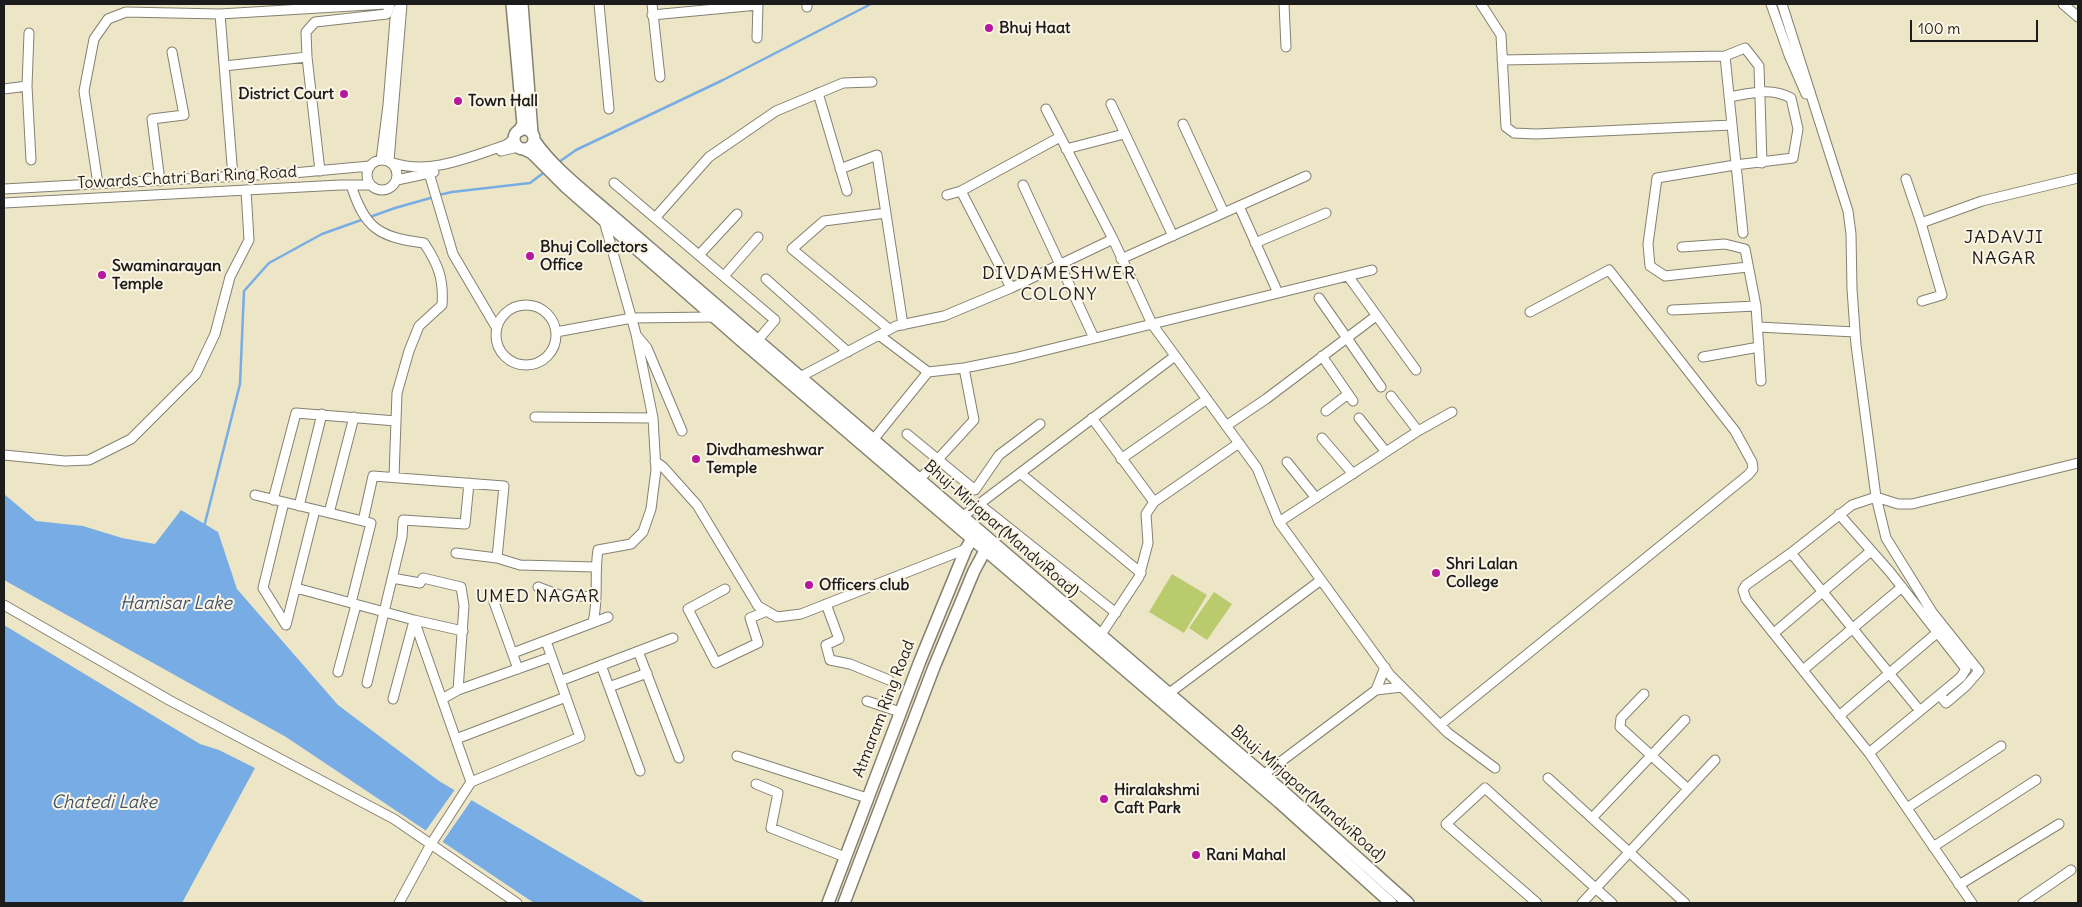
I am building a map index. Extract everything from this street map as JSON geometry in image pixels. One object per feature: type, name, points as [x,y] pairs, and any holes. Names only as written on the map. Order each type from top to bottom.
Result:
[{"type":"main road","points":[[512,4],[523,124],[527,142],[569,184]]},
{"type":"main road","points":[[522,4],[527,142]]},
{"type":"main road","name":"Bhuj-Mirjapar(MandviRoad)","points":[[569,184],[604,221],[972,539],[987,546],[1100,636],[1263,775],[1408,903]]},
{"type":"main road","name":"Bhuj-Mirjapar(MandviRoad)","points":[[569,184],[800,377],[962,517],[972,539]]},
{"type":"main road","name":"Atmaram Ring Road","points":[[828,903],[900,712],[972,539]]},
{"type":"main road","name":"Bhuj-Mirjapar(MandviRoad)","points":[[987,546],[1392,903]]},
{"type":"main road","name":"Atmaram Ring Road","points":[[844,903],[934,667],[974,571],[987,546]]},
{"type":"street","points":[[98,184],[84,91],[94,39],[108,19],[126,12],[220,14],[385,4]]},
{"type":"street","points":[[320,171],[307,57],[306,32],[315,22],[386,14],[390,4]]},
{"type":"street","points":[[387,161],[401,4]]},
{"type":"street","points":[[599,4],[609,109]]},
{"type":"street","points":[[652,4],[660,77]]},
{"type":"street","points":[[1284,4],[1286,47]]},
{"type":"street","points":[[1480,4],[1501,35],[1506,127],[1514,133],[1536,134],[1732,125]]},
{"type":"street","points":[[1771,4],[1789,55],[1829,148]]},
{"type":"street","points":[[1782,4],[1848,211],[1851,234],[1855,332],[1876,497],[1886,538],[1932,612],[1979,671],[1966,686],[1946,703],[1940,695]]},
{"type":"street","points":[[2064,4],[2078,17]]},
{"type":"street","points":[[652,15],[758,5],[757,38]]},
{"type":"street","points":[[220,14],[233,177]]},
{"type":"street","points":[[29,32],[27,86],[31,160]]},
{"type":"street","points":[[1502,60],[1725,56],[1745,48],[1759,66],[1762,163]]},
{"type":"street","points":[[160,181],[152,119],[184,115],[172,52]]},
{"type":"street","points":[[1725,56],[1743,233]]},
{"type":"street","points":[[224,66],[307,57]]},
{"type":"street","points":[[655,218],[709,157],[776,111],[843,83],[872,82]]},
{"type":"street","points":[[4,89],[27,86]]},
{"type":"street","points":[[1729,97],[1779,91],[1791,98],[1798,129],[1793,158],[1735,165],[1657,178],[1648,244],[1650,266],[1665,276],[1748,267]]},
{"type":"street","points":[[818,93],[847,191]]},
{"type":"street","points":[[1111,104],[1173,236]]},
{"type":"street","points":[[1046,109],[1113,239],[1152,324],[1257,468],[1279,522],[1385,668],[1440,725],[1495,768]]},
{"type":"street","points":[[1183,124],[1224,213]]},
{"type":"street","points":[[1066,149],[1124,134]]},
{"type":"street","points":[[947,195],[961,191],[1060,137]]},
{"type":"street","points":[[4,189],[320,171],[370,166],[387,161],[401,166],[438,167],[506,145],[527,142]]},
{"type":"street","points":[[397,180],[429,173],[527,142]]},
{"type":"street","points":[[840,169],[878,155],[903,325]]},
{"type":"street","points":[[370,166],[367,177],[371,186],[383,190],[392,188],[397,180],[398,171],[387,161]]},
{"type":"street","points":[[429,173],[453,254],[496,327]]},
{"type":"street","points":[[1121,259],[1306,176]]},
{"type":"street","points":[[1921,223],[1982,201],[2078,178]]},
{"type":"street","points":[[1906,179],[1942,295],[1922,301]]},
{"type":"street","points":[[614,183],[776,320],[757,341]]},
{"type":"street","points":[[351,184],[357,205],[376,228],[394,239],[424,242],[436,260],[443,287],[442,305],[419,326],[409,350],[397,393],[394,477]]},
{"type":"street","name":"Towards Chatri Bari Ring Road","points":[[4,203],[351,184],[371,186]]},
{"type":"street","points":[[1023,185],[1094,338]]},
{"type":"street","points":[[4,455],[65,461],[89,460],[131,438],[196,374],[215,334],[230,276],[249,240],[246,190]]},
{"type":"street","points":[[961,191],[1011,288]]},
{"type":"street","points":[[1239,206],[1278,294]]},
{"type":"street","points":[[886,213],[824,221],[792,249],[889,329]]},
{"type":"street","points":[[1255,242],[1326,213]]},
{"type":"street","points":[[699,255],[737,214]]},
{"type":"street","points":[[593,622],[596,611],[595,568],[598,550],[631,544],[643,532],[652,509],[655,461],[653,418],[636,334],[604,221]]},
{"type":"street","points":[[724,276],[758,237]]},
{"type":"street","points":[[800,377],[889,329],[944,316],[1011,288],[1113,239]]},
{"type":"street","points":[[1682,247],[1725,244],[1744,249],[1756,306],[1761,381]]},
{"type":"street","points":[[879,335],[928,372],[964,368],[1372,270]]},
{"type":"street","points":[[1440,725],[1644,561],[1753,469],[1752,462],[1735,431],[1608,270],[1530,312]]},
{"type":"street","points":[[1348,276],[1416,370]]},
{"type":"street","points":[[766,279],[848,352]]},
{"type":"street","points":[[1319,298],[1381,387]]},
{"type":"street","points":[[530,304],[548,314],[555,325],[554,346],[547,357],[536,364],[524,366],[513,363],[500,351],[495,339],[496,327],[502,316],[511,308],[530,304]]},
{"type":"street","points":[[1672,310],[1756,306]]},
{"type":"street","points":[[1226,426],[1376,316]]},
{"type":"street","points":[[556,332],[632,318],[713,317]]},
{"type":"street","points":[[1758,327],[1855,332]]},
{"type":"street","points":[[636,334],[647,348],[682,431]]},
{"type":"street","points":[[1703,357],[1759,347]]},
{"type":"street","points":[[962,517],[1175,356]]},
{"type":"street","points":[[1322,356],[1351,397],[1326,412]]},
{"type":"street","points":[[919,480],[974,420],[964,368]]},
{"type":"street","points":[[873,440],[928,372]]},
{"type":"street","points":[[1391,396],[1418,431]]},
{"type":"street","points":[[1121,459],[1207,399]]},
{"type":"street","points":[[1279,522],[1418,431],[1452,412]]},
{"type":"street","points":[[273,500],[296,413],[396,420]]},
{"type":"street","points":[[299,506],[322,414]]},
{"type":"street","points":[[329,513],[354,417]]},
{"type":"street","points":[[535,417],[653,418]]},
{"type":"street","points":[[1092,418],[1154,502]]},
{"type":"street","points":[[1359,418],[1386,452]]},
{"type":"street","points":[[907,434],[975,490],[999,454],[1040,424]]},
{"type":"street","points":[[1322,438],[1353,474]]},
{"type":"street","points":[[1100,636],[1140,578],[1148,543],[1146,514],[1154,502],[1239,443]]},
{"type":"street","points":[[655,461],[663,467],[697,506],[758,606],[777,617],[801,614],[826,604],[972,539]]},
{"type":"street","points":[[1287,462],[1316,498]]},
{"type":"street","points":[[1972,903],[1869,753],[1746,599],[1743,590],[1746,585],[1791,553],[1852,504],[1876,497],[1898,504],[1912,504],[2078,463]]},
{"type":"street","points":[[1020,473],[1141,573]]},
{"type":"street","points":[[363,521],[373,476],[504,486],[497,558]]},
{"type":"street","points":[[367,684],[402,537],[403,520],[465,524],[469,483]]},
{"type":"street","points":[[255,496],[370,523],[338,672]]},
{"type":"street","points":[[284,502],[264,588],[286,625],[315,510]]},
{"type":"street","points":[[979,504],[1116,613]]},
{"type":"street","points":[[1839,514],[1902,586],[1966,669],[1961,677],[1869,753]]},
{"type":"street","points":[[1774,633],[1871,550]]},
{"type":"street","points":[[456,553],[497,558],[520,565],[595,568]]},
{"type":"street","points":[[1791,553],[1920,711]]},
{"type":"street","points":[[392,578],[420,583],[422,578],[461,587],[464,606],[458,690]]},
{"type":"street","points":[[1168,694],[1321,580]]},
{"type":"street","points":[[1803,670],[1902,586]]},
{"type":"street","points":[[538,587],[559,596],[596,597]]},
{"type":"street","points":[[296,588],[414,620],[463,631]]},
{"type":"street","points":[[725,589],[688,609],[716,663],[758,643],[750,618],[767,611]]},
{"type":"street","points":[[494,602],[518,669]]},
{"type":"street","points":[[826,604],[839,639],[826,645],[830,660],[850,664],[889,680]]},
{"type":"street","points":[[4,605],[169,700],[394,819],[517,903]]},
{"type":"street","points":[[512,653],[608,617]]},
{"type":"street","points":[[393,699],[414,620]]},
{"type":"street","points":[[414,620],[472,782]]},
{"type":"street","points":[[1839,716],[1938,632]]},
{"type":"street","points":[[560,681],[673,638]]},
{"type":"street","points":[[399,903],[431,844],[472,782],[580,737],[546,640]]},
{"type":"street","points":[[638,651],[679,758]]},
{"type":"street","points":[[442,699],[458,690],[551,657]]},
{"type":"street","points":[[601,665],[640,771]]},
{"type":"street","points":[[1376,690],[1385,668]]},
{"type":"street","points":[[609,687],[647,673]]},
{"type":"street","points":[[1263,775],[1376,690],[1402,687]]},
{"type":"street","points":[[1644,694],[1621,718],[1620,727],[1652,754],[1688,789]]},
{"type":"street","points":[[456,739],[566,697]]},
{"type":"street","points":[[867,701],[900,712]]},
{"type":"street","points":[[1592,818],[1685,720]]},
{"type":"street","points":[[1907,808],[2001,746]]},
{"type":"street","points":[[737,756],[867,798]]},
{"type":"street","points":[[1582,903],[1716,760]]},
{"type":"street","points":[[1548,778],[1685,903]]},
{"type":"street","points":[[1933,847],[2036,780]]},
{"type":"street","points":[[756,784],[778,793],[771,828],[844,858]]},
{"type":"street","points":[[1537,903],[1446,824],[1485,788],[1612,903]]},
{"type":"street","points":[[1959,885],[2059,824]]},
{"type":"street","points":[[2022,903],[2071,870]]},
{"type":"green space","points":[[1172,574],[1207,595],[1184,633],[1149,612]]},
{"type":"green space","points":[[1214,592],[1232,604],[1207,640],[1189,628]]},
{"type":"water","name":"Hamisar Lake","points":[[4,494],[36,521],[83,526],[122,538],[155,544],[181,510],[218,532],[237,589],[338,705],[439,781],[646,903],[534,903],[286,737],[4,580]]},
{"type":"water","name":"Chatedi Lake","points":[[4,625],[200,744],[219,750],[255,768],[182,903],[4,903]]},
{"type":"pier","points":[[456,788],[473,798],[441,844],[424,833]]},
{"type":"waterway","points":[[559,162],[576,150],[723,80],[871,4]]},
{"type":"waterway","points":[[439,195],[530,183],[546,171]]},
{"type":"waterway","points":[[204,527],[240,384],[244,291],[269,263],[322,234],[395,208],[434,197]]},
{"type":"place","name":"Bhuj Haat","points":[[989,28]]},
{"type":"place","name":"District Court","points":[[344,94]]},
{"type":"place","name":"Town Hall","points":[[458,101]]},
{"type":"place","name":"Bhuj Collectors Office","points":[[530,256]]},
{"type":"place","name":"Swaminarayan Temple","points":[[102,275]]},
{"type":"place","name":"Divdhameshwar Temple","points":[[696,459]]},
{"type":"place","name":"Shri Lalan College","points":[[1436,573]]},
{"type":"place","name":"Officers club","points":[[809,585]]},
{"type":"place","name":"Hiralakshmi Caft Park","points":[[1104,799]]},
{"type":"place","name":"Rani Mahal","points":[[1196,855]]},
{"type":"district","name":"JADAVJI NAGAR","points":[[2004,248]]},
{"type":"district","name":"DIVDAMESHWER COLONY","points":[[1059,284]]},
{"type":"district","name":"UMED NAGAR","points":[[538,597]]}]
